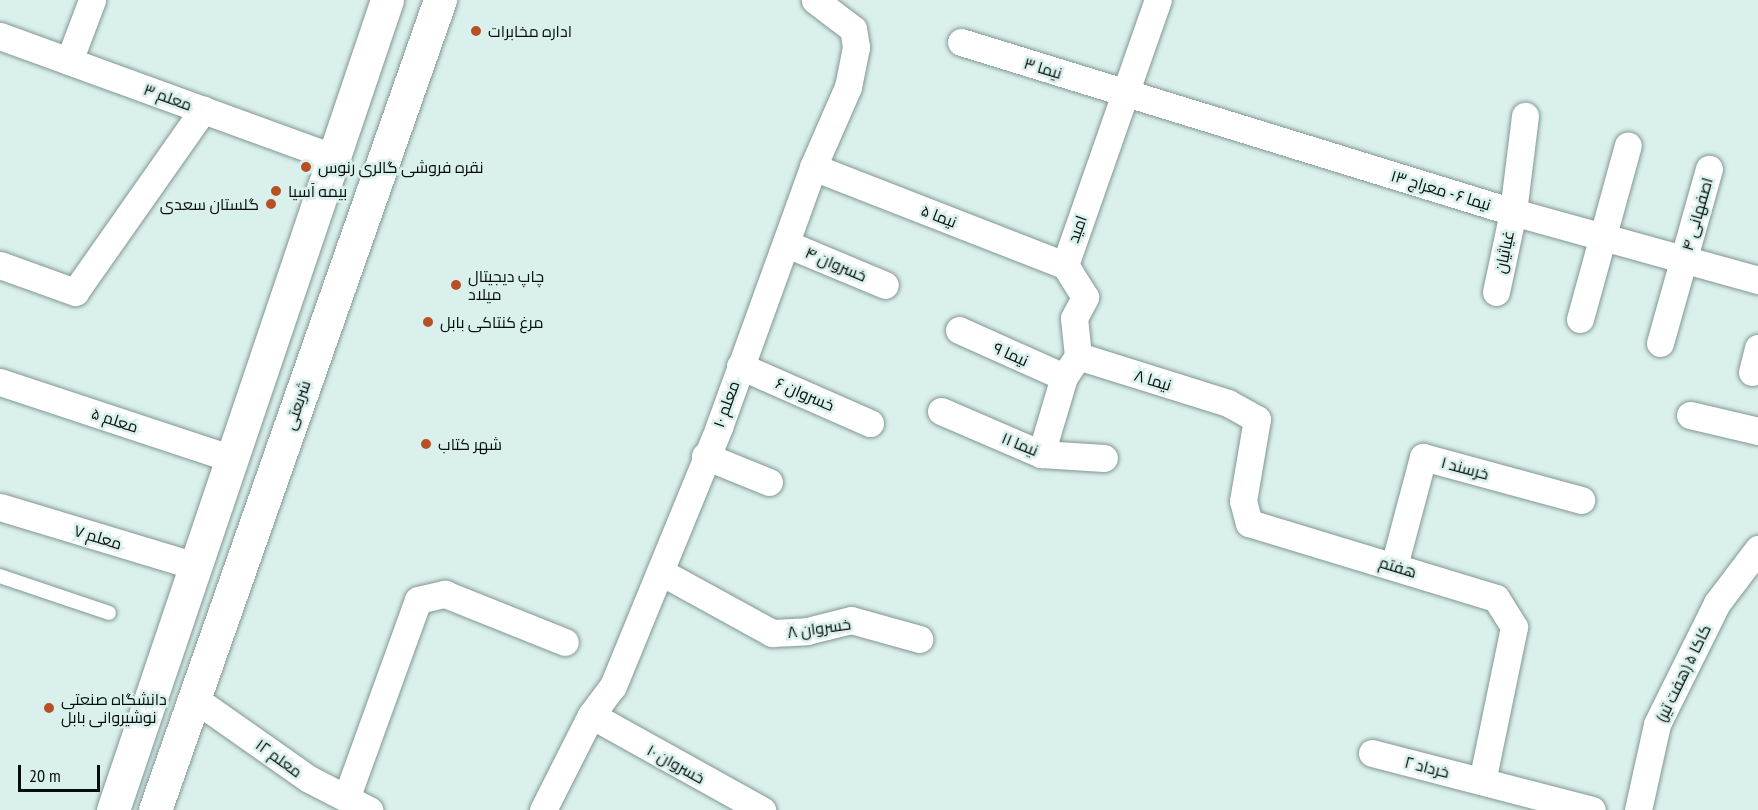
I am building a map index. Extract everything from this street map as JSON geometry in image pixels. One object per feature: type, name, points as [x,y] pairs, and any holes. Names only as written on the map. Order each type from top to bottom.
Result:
[{"type":"main road","points":[[113,810],[196,566],[230,458],[335,158],[387,0]]},
{"type":"main road","name":"شریعتی","points":[[155,810],[440,0]]},
{"type":"main road","points":[[372,42],[418,59]]},
{"type":"street","points":[[69,61],[92,0]]},
{"type":"street","name":"معلم ۱۰","points":[[543,810],[591,715],[613,686],[661,572],[787,244],[813,167],[848,87],[856,47],[853,29],[815,0]]},
{"type":"street","name":"امید","points":[[1041,454],[1071,367],[1074,318],[1084,297],[1065,265],[1158,0]]},
{"type":"street","name":"معلم ۳","points":[[0,36],[335,158]]},
{"type":"street","name":"نیما ۳","points":[[961,42],[1125,93]]},
{"type":"street","name":"نیما ۶ - معراج ۱۳","points":[[1125,93],[1513,212],[1758,280]]},
{"type":"street","points":[[0,265],[75,292],[203,110]]},
{"type":"street","name":"غیاثیان","points":[[1496,292],[1513,212],[1525,116]]},
{"type":"street","points":[[1580,319],[1628,145]]},
{"type":"street","name":"نیما ۵","points":[[813,167],[1065,265]]},
{"type":"street","name":"اصفهانی ۴","points":[[1660,343],[1709,169]]},
{"type":"street","name":"خسروان ۴","points":[[787,244],[885,285]]},
{"type":"street","name":"نیما ۹","points":[[959,330],[1071,367]]},
{"type":"street","name":"خسروان ۶","points":[[740,366],[870,423]]},
{"type":"street","name":"نیما ۸","points":[[1071,367],[1228,403]]},
{"type":"street","name":"معلم ۵","points":[[0,382],[230,458]]},
{"type":"street","name":"هفتم","points":[[1228,403],[1257,419],[1243,501],[1249,523],[1496,598],[1514,627],[1482,781]]},
{"type":"street","name":"نیما ۱۱","points":[[941,411],[1041,454],[1104,458]]},
{"type":"street","points":[[1689,415],[1758,431]]},
{"type":"street","points":[[705,456],[769,482]]},
{"type":"street","name":"خرسند ۱","points":[[1394,566],[1423,457],[1581,500]]},
{"type":"street","name":"معلم ۷","points":[[0,507],[196,566]]},
{"type":"street","name":"کاکا ۵ (هفت تیر)","points":[[1638,810],[1657,724],[1717,603],[1748,578],[1758,549]]},
{"type":"street","name":"خسروان ۸","points":[[661,572],[772,633],[807,631],[850,620],[919,639]]},
{"type":"street","points":[[358,803],[418,600],[446,594],[565,642]]},
{"type":"street","name":"معلم ۱۲","points":[[195,699],[309,779],[358,803]]},
{"type":"street","name":"خسروان ۱۰","points":[[591,715],[756,809]]},
{"type":"street","name":"خرداد ۲","points":[[1372,753],[1592,810]]},
{"type":"lane","points":[[0,576],[109,613]]},
{"type":"place","name":"اداره مخابرات","points":[[476,31]]},
{"type":"place","name":"نقره فروشی گالری رنوس","points":[[306,167]]},
{"type":"place","name":"بیمه آسیا","points":[[276,191]]},
{"type":"place","name":"گلستان سعدی","points":[[271,204]]},
{"type":"place","name":"چاپ دیجیتال میلاد","points":[[456,285]]},
{"type":"place","name":"مرغ کنتاکی بابل","points":[[428,322]]},
{"type":"place","name":"شهر کتاب","points":[[426,444]]},
{"type":"place","name":"دانشگاه صنعتی نوشیروانی بابل","points":[[49,708]]}]
